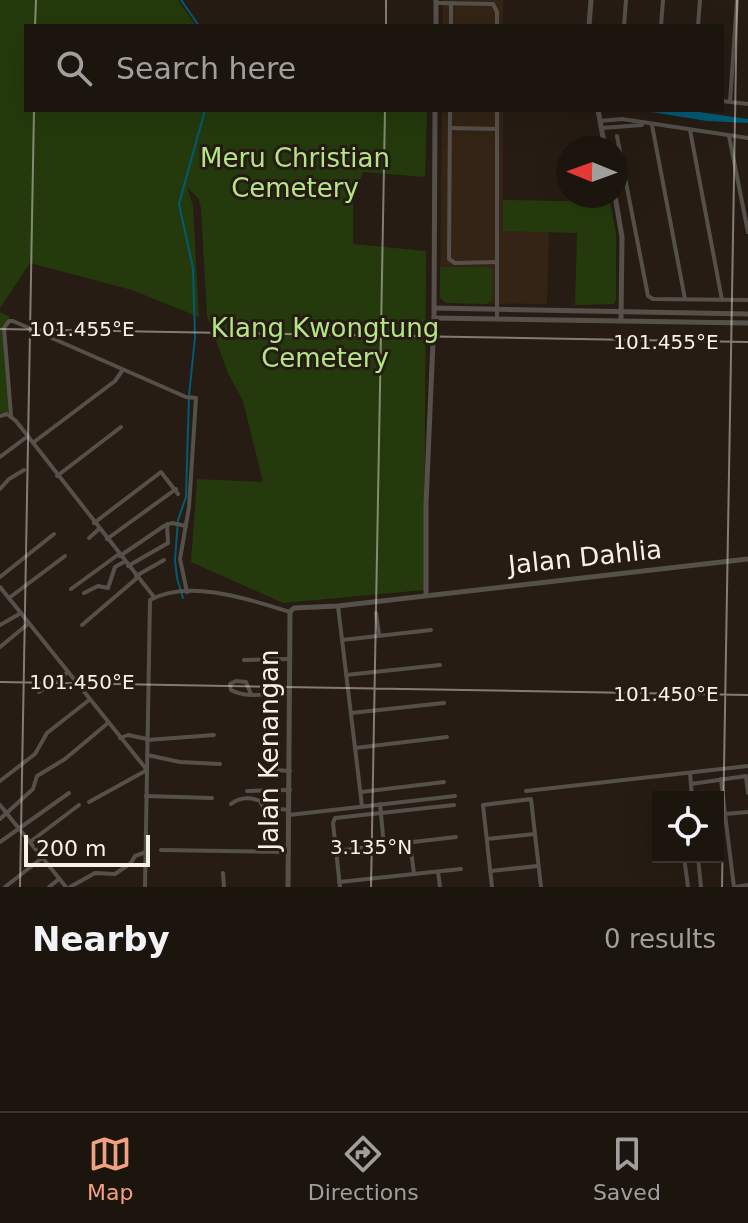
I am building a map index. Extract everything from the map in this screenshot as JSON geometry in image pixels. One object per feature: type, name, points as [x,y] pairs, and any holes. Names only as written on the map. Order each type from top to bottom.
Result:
[{"type":"street","points":[[589,24],[591,0]]},
{"type":"street","points":[[624,24],[626,0]]},
{"type":"street","points":[[661,24],[663,0]]},
{"type":"street","points":[[698,24],[700,0]]},
{"type":"street","points":[[730,102],[737,0]]},
{"type":"street","points":[[436,24],[436,1],[489,3],[495,6],[497,24]]},
{"type":"street","points":[[451,3],[451,24]]},
{"type":"street","points":[[724,101],[748,104]]},
{"type":"street","points":[[426,595],[426,504],[434,318],[435,112]]},
{"type":"street","points":[[450,112],[449,259],[497,262]]},
{"type":"street","points":[[497,112],[497,318]]},
{"type":"street","points":[[598,112],[603,136]]},
{"type":"street","points":[[601,125],[644,124],[748,138]]},
{"type":"street","points":[[652,125],[685,299]]},
{"type":"street","points":[[450,128],[497,129]]},
{"type":"street","points":[[690,130],[722,300]]},
{"type":"street","points":[[729,135],[748,232]]},
{"type":"street","points":[[628,196],[646,293],[653,299],[748,300]]},
{"type":"street","points":[[617,208],[622,237],[621,320]]},
{"type":"street","points":[[434,308],[748,314]]},
{"type":"street","points":[[434,318],[748,323]]},
{"type":"street","points":[[154,597],[11,415],[4,328],[9,321],[18,322],[122,371],[196,398],[181,525],[183,592]]},
{"type":"street","points":[[34,442],[115,381],[122,371]]},
{"type":"street","points":[[0,416],[11,415]]},
{"type":"street","points":[[57,476],[121,427]]},
{"type":"street","points":[[0,457],[28,436]]},
{"type":"street","points":[[0,489],[24,470]]},
{"type":"street","points":[[94,523],[161,472],[177,491],[107,539]]},
{"type":"street","points":[[84,593],[98,586],[108,587],[115,567],[123,560],[167,524],[181,525]]},
{"type":"street","points":[[71,589],[123,560],[168,543],[167,524]]},
{"type":"street","points":[[89,538],[99,529]]},
{"type":"street","points":[[0,577],[54,534]]},
{"type":"street","points":[[9,598],[65,556]]},
{"type":"street","name":"Jalan Dahlia","points":[[290,612],[297,607],[338,606],[748,559]]},
{"type":"street","points":[[82,625],[136,577],[164,560]]},
{"type":"street","points":[[0,587],[2,594],[9,598],[147,770]]},
{"type":"street","points":[[137,887],[145,884],[149,604],[154,597],[183,592],[227,593],[290,612]]},
{"type":"street","points":[[338,606],[362,806]]},
{"type":"street","name":"Jalan Kenangan","points":[[288,887],[290,612]]},
{"type":"street","points":[[0,625],[21,613]]},
{"type":"street","points":[[376,613],[379,635]]},
{"type":"street","points":[[0,647],[29,623]]},
{"type":"street","points":[[342,640],[431,630]]},
{"type":"street","points":[[244,660],[290,659]]},
{"type":"street","points":[[346,675],[440,665]]},
{"type":"street","points":[[39,692],[68,672]]},
{"type":"street","points":[[251,694],[246,682],[230,684],[231,690],[237,694],[251,694],[290,693]]},
{"type":"street","points":[[0,781],[35,754],[47,733],[90,700]]},
{"type":"street","points":[[351,713],[444,703]]},
{"type":"street","points":[[0,819],[33,789],[37,776],[65,759],[108,723]]},
{"type":"street","points":[[120,738],[131,735],[147,739],[214,735]]},
{"type":"street","points":[[355,748],[447,737]]},
{"type":"street","points":[[147,755],[180,762],[220,764]]},
{"type":"street","points":[[526,791],[748,766]]},
{"type":"street","points":[[259,769],[290,771]]},
{"type":"street","points":[[89,802],[147,770]]},
{"type":"street","points":[[690,773],[692,791]]},
{"type":"street","points":[[691,784],[746,776],[748,793]]},
{"type":"street","points":[[721,779],[734,887],[748,885]]},
{"type":"street","points":[[361,792],[444,782]]},
{"type":"street","points":[[247,791],[290,790]]},
{"type":"street","points":[[0,842],[69,793]]},
{"type":"street","points":[[146,796],[212,798]]},
{"type":"street","points":[[231,804],[237,799],[253,798],[260,801],[263,807],[289,812],[455,796]]},
{"type":"street","points":[[492,887],[483,805],[531,799],[541,887]]},
{"type":"street","points":[[380,804],[384,847]]},
{"type":"street","points":[[0,805],[68,887],[95,873],[115,874],[131,863],[135,856],[146,852]]},
{"type":"street","points":[[30,842],[79,805]]},
{"type":"street","points":[[454,805],[335,818],[335,851],[340,884],[461,869]]},
{"type":"street","points":[[725,814],[748,812]]},
{"type":"street","points":[[487,839],[535,834]]},
{"type":"street","points":[[335,851],[456,837]]},
{"type":"street","points":[[410,843],[414,874]]},
{"type":"street","points":[[161,850],[289,852]]},
{"type":"street","points":[[5,887],[42,858]]},
{"type":"street","points":[[685,863],[688,887]]},
{"type":"street","points":[[699,863],[701,887]]},
{"type":"street","points":[[490,871],[538,866]]},
{"type":"street","points":[[438,872],[440,887]]},
{"type":"street","points":[[223,873],[224,887]]},
{"type":"street","points":[[49,887],[59,879]]},
{"type":"street","points":[[367,879],[368,887]]},
{"type":"shaded area","points":[[443,0],[503,0],[503,24],[443,24]]},
{"type":"shaded area","points":[[442,112],[503,112],[503,231],[549,232],[547,304],[446,303],[440,298]]},
{"type":"green space","points":[[0,0],[178,0],[195,24],[24,24],[24,112],[427,112],[425,177],[363,172],[353,198],[353,244],[426,251],[424,590],[283,603],[191,562],[197,479],[263,482],[243,401],[228,373],[207,316],[201,209],[199,199],[187,187],[193,206],[199,317],[132,290],[30,263],[0,308]]},
{"type":"green space","points":[[503,200],[556,201],[556,208],[611,208],[616,233],[614,304],[575,305],[577,233],[503,231]]},
{"type":"green space","points":[[440,267],[489,267],[492,270],[492,299],[487,304],[446,303],[440,298]]},
{"type":"green space","points":[[0,312],[10,317],[2,327],[10,407],[8,412],[0,413]]},
{"type":"water","points":[[651,112],[699,112],[748,119],[748,123],[707,121]]},
{"type":"waterway","points":[[181,0],[198,24]]},
{"type":"waterway","points":[[183,598],[175,560],[178,520],[186,497],[189,396],[195,337],[193,268],[179,204],[204,112]]},
{"type":"park label","name":"Meru Christian Cemetery","points":[[295,173]]},
{"type":"park label","name":"Klang Kwongtung Cemetery","points":[[325,343]]}]
